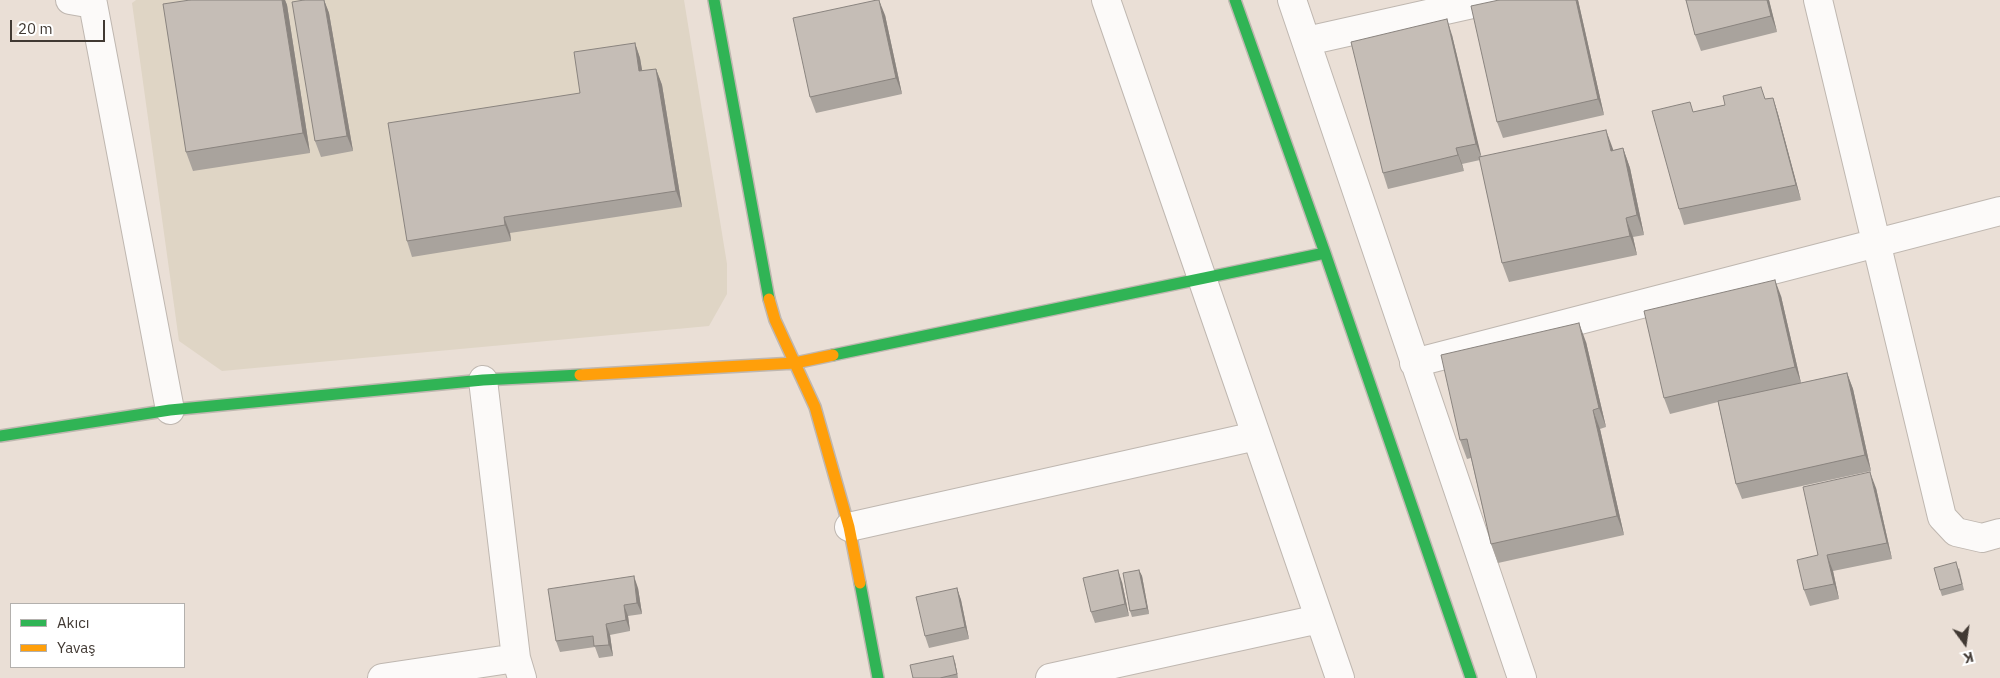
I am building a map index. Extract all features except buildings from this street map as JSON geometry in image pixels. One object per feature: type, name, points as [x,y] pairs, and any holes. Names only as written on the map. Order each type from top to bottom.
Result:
[{"type":"street","points":[[70,0],[93,4],[170,410]]},
{"type":"street","points":[[714,0],[766,290],[775,320],[815,407],[849,528],[878,678]]},
{"type":"street","points":[[1106,0],[1340,678]]},
{"type":"street","points":[[1235,0],[1325,253],[1471,678]]},
{"type":"street","points":[[1292,0],[1522,678]]},
{"type":"street","points":[[1307,41],[1490,0]]},
{"type":"street","points":[[1818,0],[1942,517],[1956,532],[1982,538],[2000,533]]},
{"type":"street","points":[[1414,363],[2000,211]]},
{"type":"street","points":[[0,436],[170,410],[483,380],[795,363],[1325,253]]},
{"type":"street","points":[[382,678],[519,668],[483,380]]},
{"type":"street","points":[[849,528],[1256,436]]},
{"type":"street","points":[[1050,678],[1319,619]]},
{"type":"shaded area","points":[[136,0],[684,0],[727,264],[727,294],[709,326],[222,371],[179,341],[132,3]]},
{"type":"traffic: fast","points":[[714,0],[769,299]]},
{"type":"traffic: fast","points":[[1235,0],[1325,253],[1471,678]]},
{"type":"traffic: fast","points":[[833,355],[1325,253]]},
{"type":"traffic: fast","points":[[0,436],[170,410],[483,380],[580,375]]},
{"type":"traffic: fast","points":[[860,583],[878,678]]},
{"type":"traffic: slow","points":[[769,299],[775,320],[815,407],[849,527],[860,583]]},
{"type":"traffic: slow","points":[[580,375],[795,363],[833,355]]}]
